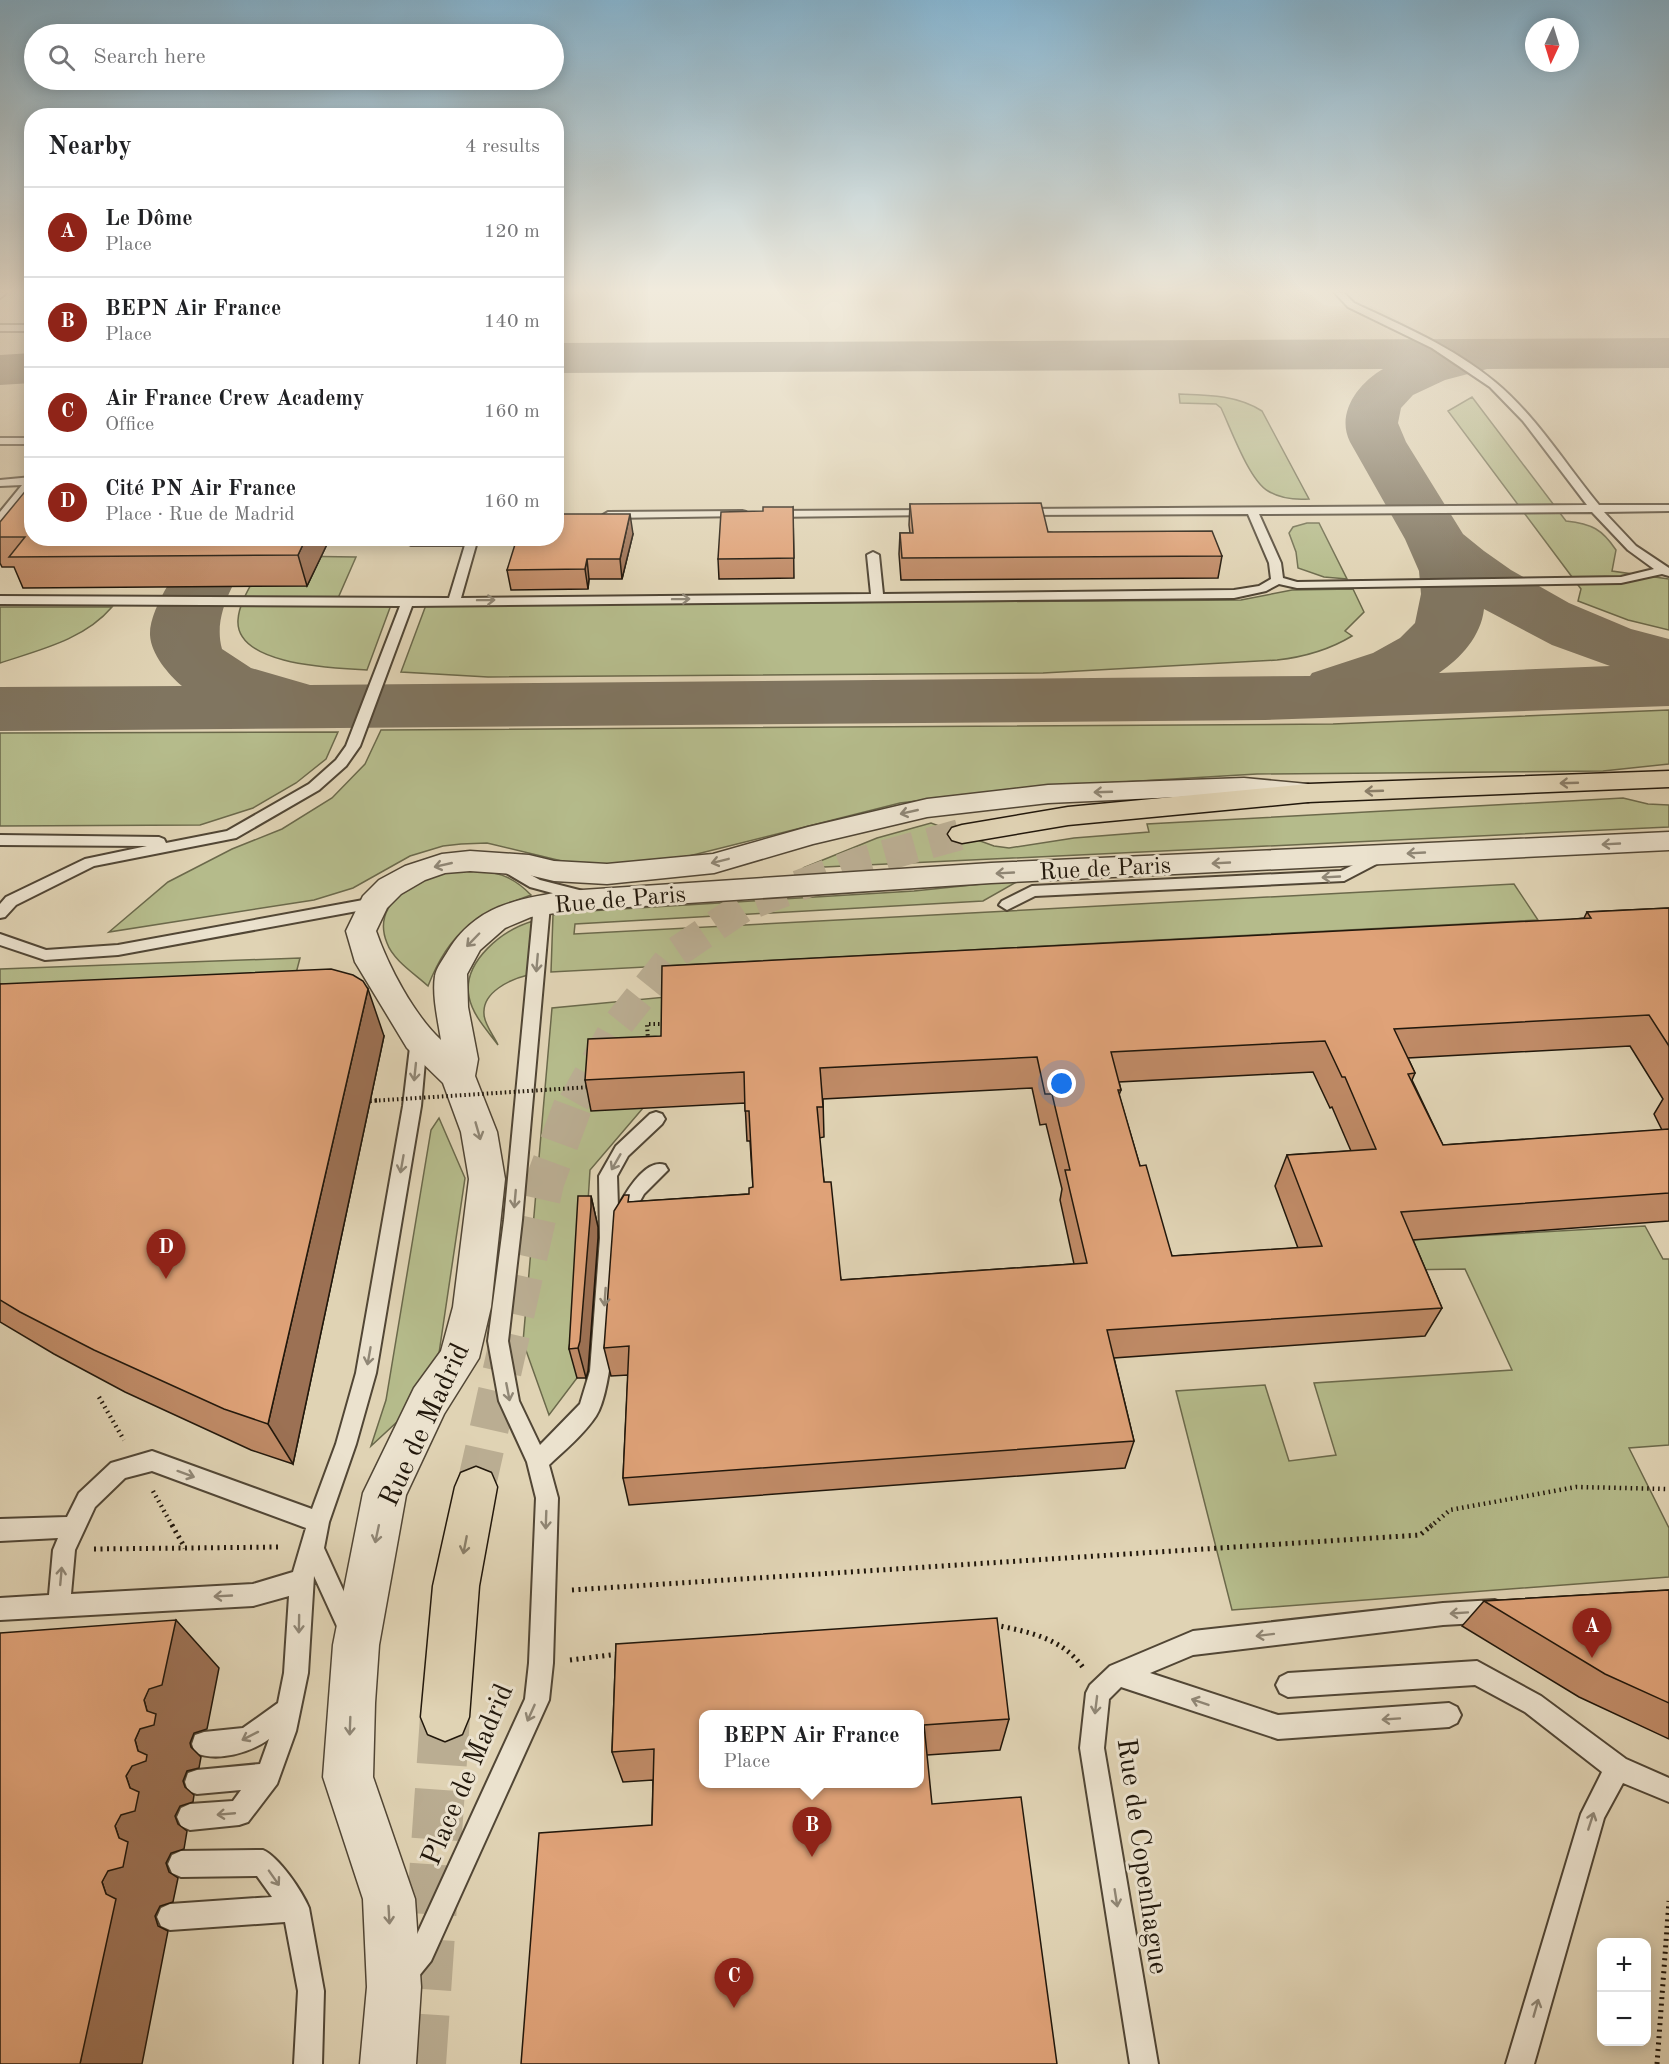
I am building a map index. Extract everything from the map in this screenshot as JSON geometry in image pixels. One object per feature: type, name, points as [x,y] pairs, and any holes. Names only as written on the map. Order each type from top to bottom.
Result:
[{"type":"main road","points":[[962,834],[1068,816],[1308,793],[1669,779]]},
{"type":"main road","points":[[445,1717],[456,1586],[477,1487]]},
{"type":"street","points":[[458,1076],[419,1039],[378,991],[361,931],[374,903],[390,887],[415,873],[442,864],[470,861],[529,865],[554,871],[607,874],[714,863],[808,836],[927,808],[1048,794],[1244,786],[1308,793]]},
{"type":"street","name":"Rue de Paris","points":[[542,905],[598,899],[991,873],[1669,841]]},
{"type":"street","name":"Rue de Madrid","points":[[388,2064],[394,1987],[388,1899],[348,1777],[356,1645],[386,1493],[429,1401],[459,1358],[472,1307],[487,1179],[480,1132],[458,1076],[461,1059],[452,1007],[451,974],[469,943],[494,921],[525,908],[542,905]]},
{"type":"lane","points":[[1496,389],[1528,422],[1595,508],[1629,546],[1667,571]]},
{"type":"lane","points":[[0,441],[24,441]]},
{"type":"lane","points":[[0,483],[24,481]]},
{"type":"lane","points":[[0,519],[24,490]]},
{"type":"lane","points":[[1012,512],[1669,507]]},
{"type":"lane","points":[[1252,510],[1275,563],[1277,580]]},
{"type":"lane","points":[[592,515],[940,513]]},
{"type":"lane","points":[[454,601],[470,546]]},
{"type":"lane","points":[[873,555],[877,597]]},
{"type":"lane","points":[[0,600],[406,602],[1234,594],[1262,589],[1277,580],[1297,585],[1622,580],[1667,571]]},
{"type":"lane","points":[[0,913],[11,901],[90,862],[231,835],[298,798],[341,763],[358,735],[406,602]]},
{"type":"lane","points":[[0,840],[196,843]]},
{"type":"lane","points":[[1007,905],[1032,891],[1344,876],[1384,855]]},
{"type":"lane","points":[[501,864],[535,884],[598,899]]},
{"type":"lane","points":[[0,939],[45,955],[118,950],[374,903]]},
{"type":"lane","name":"Place de Madrid","points":[[394,1987],[422,1952],[537,1700],[541,1663],[547,1498],[537,1462],[509,1401],[498,1341],[513,1220],[542,905]]},
{"type":"lane","points":[[190,1816],[239,1813],[268,1775],[284,1731],[296,1673],[300,1581],[313,1548],[318,1522],[346,1444],[366,1373],[412,1106],[419,1039]]},
{"type":"lane","points":[[537,1462],[566,1436],[589,1409],[600,1371],[609,1238],[609,1176],[622,1151],[656,1119]]},
{"type":"lane","points":[[609,1238],[638,1189],[659,1170]]},
{"type":"lane","points":[[59,1606],[64,1550],[74,1527],[87,1500],[119,1470],[152,1461],[318,1522]]},
{"type":"lane","points":[[0,1530],[74,1527]]},
{"type":"lane","points":[[313,1548],[356,1645]]},
{"type":"lane","points":[[0,1609],[253,1595],[300,1581]]},
{"type":"lane","points":[[1098,1693],[1118,1674],[1193,1643],[1443,1614],[1511,1610]]},
{"type":"lane","points":[[1288,1685],[1477,1673],[1533,1704],[1617,1768],[1669,1790]]},
{"type":"lane","points":[[1118,1674],[1278,1727],[1449,1715]]},
{"type":"lane","name":"Rue de Copenhague","points":[[1098,1693],[1092,1748],[1144,2064]]},
{"type":"lane","points":[[204,1744],[247,1740],[289,1710]]},
{"type":"lane","points":[[1520,2064],[1593,1814],[1617,1768]]},
{"type":"lane","points":[[197,1782],[268,1775]]},
{"type":"lane","points":[[181,1864],[263,1863],[296,1908],[311,1991],[308,2064]]},
{"type":"lane","points":[[170,1917],[296,1908]]},
{"type":"path","points":[[648,1048],[647,1024],[666,1024]]},
{"type":"path","points":[[370,1101],[592,1087]]},
{"type":"path","points":[[544,1592],[1420,1535],[1450,1510],[1576,1487],[1669,1488]]},
{"type":"path","points":[[64,1550],[313,1548]]},
{"type":"path","points":[[991,1624],[1047,1637],[1080,1661],[1098,1693]]},
{"type":"path","points":[[541,1663],[623,1654]]},
{"type":"path","points":[[1657,2064],[1669,1901]]},
{"type":"green space","points":[[1179,394],[1232,399],[1262,411],[1309,499],[1288,498],[1268,491],[1247,465],[1221,408],[1216,404],[1180,403]]},
{"type":"green space","points":[[1472,397],[1566,521],[1590,526],[1601,532],[1611,543],[1616,550],[1612,571],[1669,579],[1669,630],[1628,620],[1578,601],[1581,589],[1448,411]]},
{"type":"green space","points":[[1307,523],[1319,523],[1347,579],[1324,577],[1298,568],[1296,552],[1289,533],[1293,527]]},
{"type":"green space","points":[[285,556],[356,557],[335,605],[391,605],[367,670],[290,662],[270,656],[253,647],[241,635],[238,620],[241,606],[262,564]]},
{"type":"green space","points":[[1353,589],[1364,612],[1345,631],[1352,636],[1316,652],[1277,660],[1043,673],[488,677],[401,672],[426,605],[1241,600],[1292,590]]},
{"type":"green space","points":[[0,607],[112,607],[101,618],[75,636],[0,663]]},
{"type":"green space","points":[[1669,710],[1669,764],[1603,771],[1257,774],[1021,788],[900,803],[689,856],[621,866],[570,863],[487,843],[461,844],[443,846],[410,856],[353,888],[314,900],[109,932],[168,882],[232,849],[282,829],[332,798],[365,764],[381,730],[1333,724]]},
{"type":"green space","points":[[338,732],[326,759],[296,783],[253,808],[200,825],[0,826],[0,733]]},
{"type":"green space","points":[[1623,798],[1648,804],[1669,805],[1669,827],[803,868],[877,838],[931,823],[994,846],[1009,848],[1074,838],[1149,832],[1147,824]]},
{"type":"green space","points":[[459,869],[490,872],[507,877],[531,895],[494,910],[467,927],[446,951],[428,986],[399,961],[390,949],[384,927],[386,914],[393,902],[417,883]]},
{"type":"green space","points":[[1020,880],[983,901],[575,924],[574,934],[1514,884],[1538,920],[551,972],[553,915],[914,891]]},
{"type":"green space","points":[[533,921],[528,975],[499,988],[488,999],[485,1006],[486,1022],[498,1045],[471,1004],[469,984],[472,971],[487,949],[509,932]]},
{"type":"green space","points":[[300,958],[294,981],[0,998],[0,969]]},
{"type":"green space","points":[[666,997],[665,1067],[643,1108],[590,1170],[577,1378],[549,1415],[523,1342],[552,1008]]},
{"type":"green space","points":[[439,1118],[465,1178],[439,1353],[398,1421],[371,1446],[386,1400],[431,1130]]},
{"type":"green space","points":[[1645,1226],[1663,1259],[1669,1259],[1669,1445],[1629,1448],[1669,1528],[1669,1577],[1232,1610],[1176,1391],[1265,1385],[1289,1461],[1336,1455],[1314,1383],[1512,1370],[1465,1269],[1398,1270],[1388,1241]]},
{"type":"building","points":[[24,493],[24,537],[0,537],[0,522]]},
{"type":"building","points":[[1041,503],[1048,532],[1212,531],[1222,556],[902,558],[900,533],[913,533],[910,504]]},
{"type":"building","points":[[763,507],[793,507],[794,558],[718,559],[721,512],[763,511]]},
{"type":"building","points":[[564,514],[630,514],[620,559],[587,559],[585,569],[507,570],[514,546],[564,546]]},
{"type":"building","points":[[24,538],[24,546],[302,546],[298,555],[9,557]]},
{"type":"building","points":[[1669,908],[1669,1046],[1649,1015],[1394,1029],[1415,1073],[1408,1074],[1443,1145],[1669,1129],[1669,1193],[1401,1212],[1442,1308],[1107,1330],[1134,1441],[623,1478],[629,1346],[604,1348],[614,1211],[624,1195],[629,1195],[628,1202],[749,1194],[749,1188],[753,1187],[749,1111],[745,1111],[744,1072],[585,1080],[588,1039],[661,1036],[662,966],[1591,918],[1587,912]],"holes":[[[1325,1041],[1342,1077],[1345,1077],[1376,1149],[1287,1155],[1322,1246],[1172,1256],[1146,1165],[1140,1166],[1118,1090],[1121,1090],[1111,1052]],[[1037,1057],[1045,1094],[1052,1094],[1070,1170],[1065,1170],[1087,1263],[841,1280],[831,1182],[824,1182],[817,1107],[823,1107],[820,1068]]]},
{"type":"building","points":[[331,969],[353,975],[363,981],[368,989],[268,1424],[224,1409],[94,1350],[0,1300],[0,984]]},
{"type":"building","points":[[578,1196],[591,1196],[591,1207],[580,1341],[578,1348],[569,1349]]},
{"type":"building","points":[[1669,1590],[1669,1703],[1605,1674],[1484,1601]]},
{"type":"building","points":[[997,1618],[1009,1719],[924,1725],[932,1804],[1021,1797],[1057,2064],[521,2064],[539,1833],[652,1825],[654,1749],[612,1752],[616,1644]]},
{"type":"building","points":[[176,1620],[162,1685],[149,1689],[144,1700],[147,1711],[156,1714],[154,1725],[140,1729],[135,1740],[138,1751],[147,1755],[146,1761],[132,1766],[126,1776],[130,1788],[139,1792],[135,1811],[121,1815],[115,1826],[119,1838],[128,1842],[123,1867],[108,1871],[102,1882],[106,1894],[116,1899],[80,2064],[0,2064],[0,1633]]},
{"type":"taxiway","points":[[1389,389],[1374,408],[1371,423],[1373,432],[1439,544]]},
{"type":"taxiway","points":[[1337,688],[1382,674],[1411,661],[1436,642],[1447,627],[1454,585],[1439,544]]},
{"type":"taxiway","points":[[1439,544],[1488,584],[1546,617],[1607,643],[1669,660]]},
{"type":"taxiway","points":[[224,546],[194,599],[189,613],[184,635],[188,650],[197,663],[226,683],[261,695],[292,702]]},
{"type":"taxiway","points":[[0,709],[1265,699],[1669,685]]},
{"type":"tunnel","points":[[575,1101],[615,1028],[675,953],[743,907],[858,863],[962,834]]},
{"type":"tunnel","points":[[476,1487],[545,1181],[575,1101]]},
{"type":"tunnel","points":[[421,2064],[445,1717]]},
{"type":"place","name":"Cité PN Air France","points":[[166,1279]]},
{"type":"place","name":"Le Dôme","points":[[1592,1658]]},
{"type":"place","name":"BEPN Air France","points":[[812,1857]]},
{"type":"place","name":"Air France Crew Academy","points":[[734,2008]]}]
